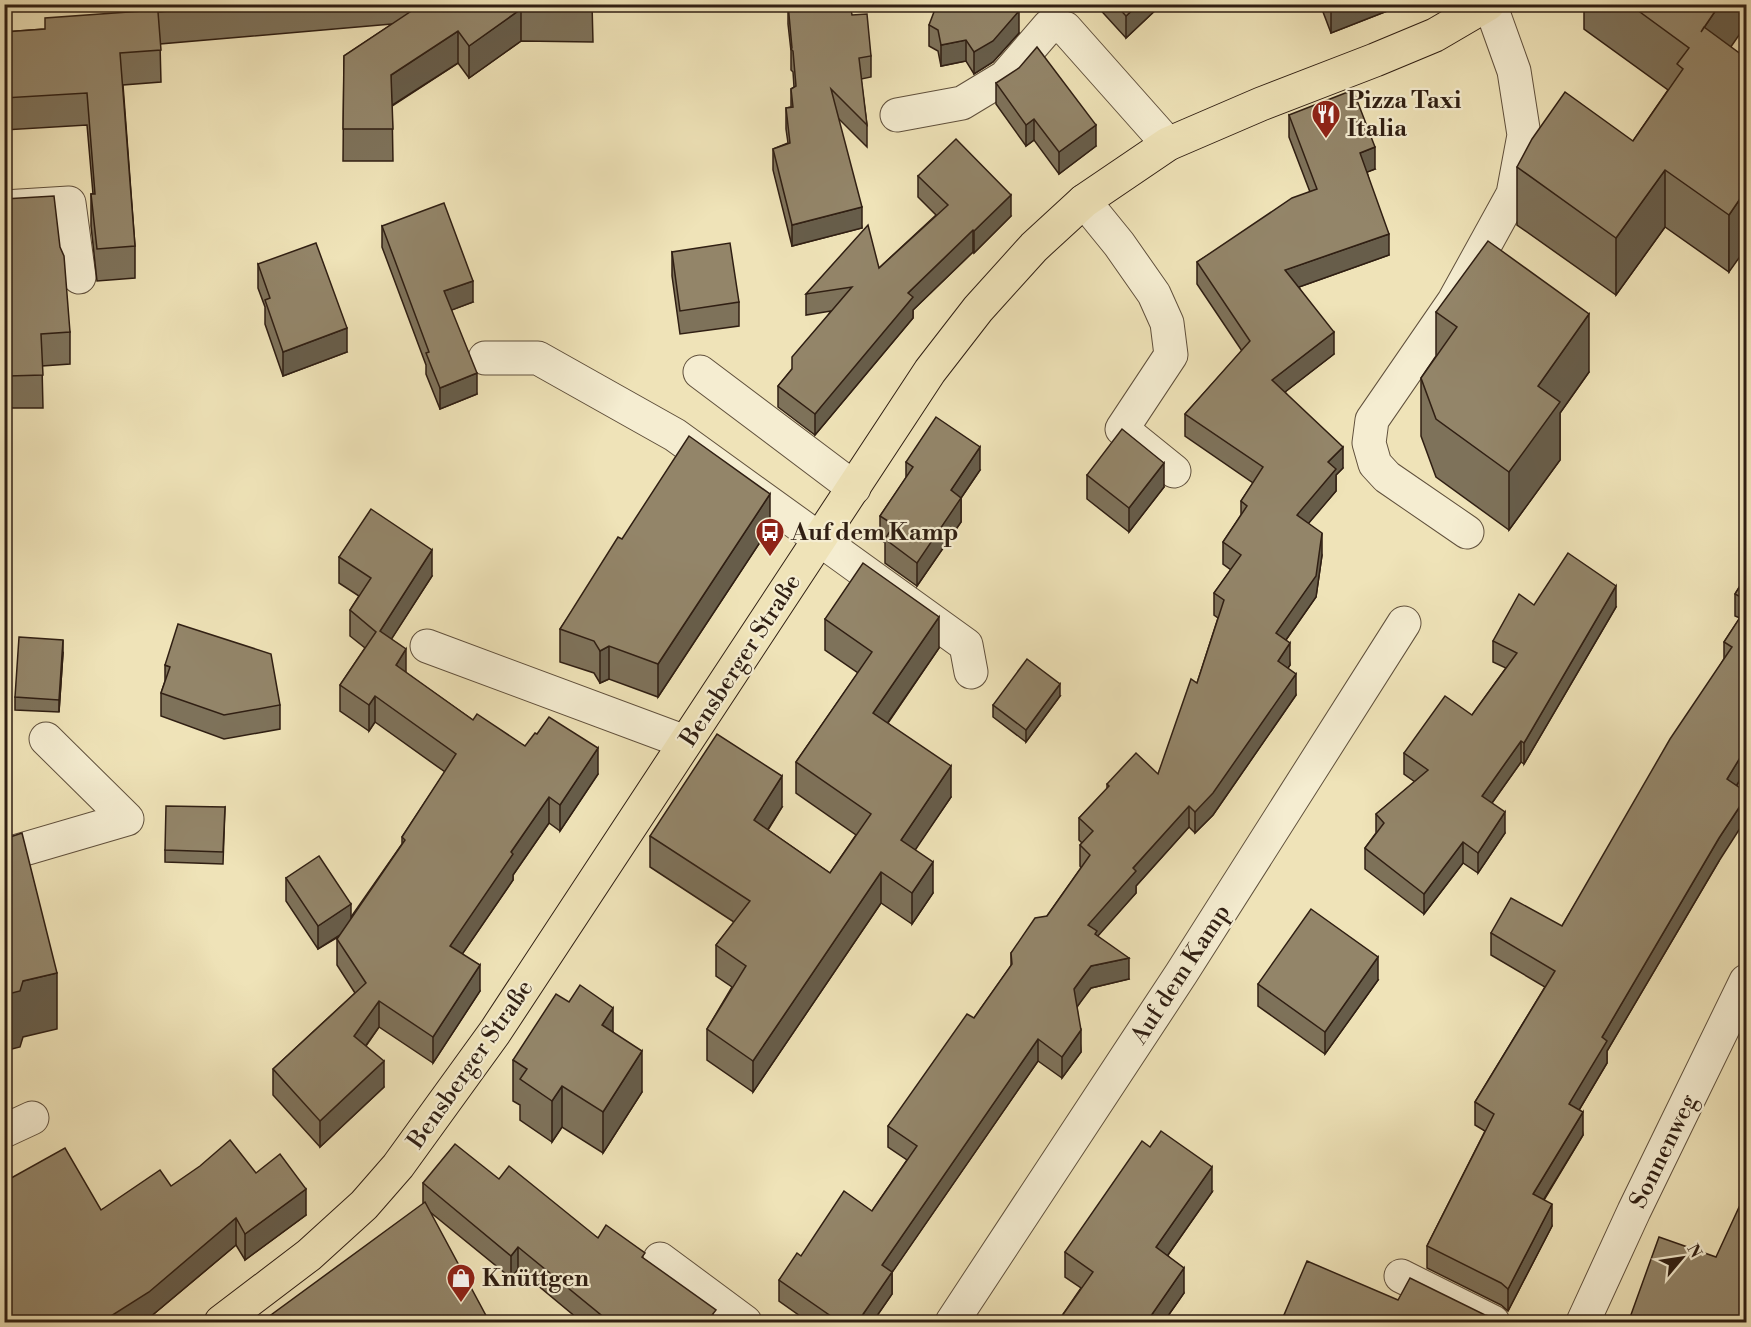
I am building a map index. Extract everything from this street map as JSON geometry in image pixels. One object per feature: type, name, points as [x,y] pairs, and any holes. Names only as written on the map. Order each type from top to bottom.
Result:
[{"type":"main road","name":"Bensberger Straße","points":[[221,1323],[309,1255],[364,1205],[398,1166],[495,1032],[930,371],[978,309],[1034,247],[1084,201],[1168,144],[1435,35],[1489,4]]},
{"type":"street","points":[[1467,532],[1387,477],[1375,464],[1368,443],[1372,420],[1454,302],[1513,194],[1524,135],[1514,71],[1489,4]]},
{"type":"street","points":[[897,115],[962,103],[1005,77],[1049,26],[1065,27],[1168,144]]},
{"type":"street","points":[[1084,201],[1119,244],[1154,294],[1167,323],[1171,355],[1122,429],[1174,471]]},
{"type":"street","points":[[4,207],[69,203],[79,277]]},
{"type":"street","points":[[485,358],[538,358],[675,435],[966,645],[971,672]]},
{"type":"street","points":[[700,372],[854,488]]},
{"type":"street","name":"Auf dem Kamp","points":[[952,1323],[1181,974],[1404,623]]},
{"type":"street","points":[[426,646],[685,742]]},
{"type":"street","points":[[4,855],[127,819],[46,739]]},
{"type":"street","name":"Sonnenweg","points":[[1583,1323],[1634,1211],[1746,981]]},
{"type":"street","points":[[660,1259],[745,1323]]},
{"type":"street","points":[[1401,1276],[1493,1323]]},
{"type":"building","points":[[156,4],[249,4],[158,12],[161,50],[120,53],[135,246],[97,249],[91,194],[95,194],[87,93],[4,98],[4,32],[45,29],[45,18],[156,10]]},
{"type":"building","points":[[422,4],[592,4],[593,10],[521,9],[469,46],[458,31],[391,75],[393,129],[343,129],[344,56]]},
{"type":"building","points":[[788,4],[850,4],[852,15],[867,14],[871,56],[859,58],[867,125],[831,89],[862,207],[792,225],[773,149],[790,143],[786,108],[793,107],[791,89],[796,86]]},
{"type":"building","points":[[937,4],[1017,4],[1019,11],[993,41],[974,52],[966,40],[941,45],[938,30],[929,25]]},
{"type":"building","points":[[1115,4],[1139,4],[1126,16]]},
{"type":"building","points":[[1329,4],[1342,4],[1331,9]]},
{"type":"building","points":[[1629,4],[1720,4],[1704,27],[1746,58],[1746,190],[1729,215],[1665,170],[1616,238],[1517,167],[1532,139],[1565,92],[1633,141],[1683,69],[1677,64],[1689,48]]},
{"type":"building","points":[[1037,47],[1096,125],[1059,152],[1034,119],[1026,125],[996,83],[1019,68]]},
{"type":"building","points":[[1353,90],[1375,147],[1360,153],[1389,234],[1285,270],[1334,332],[1272,380],[1343,447],[1328,462],[1336,469],[1297,515],[1322,533],[1316,576],[1276,633],[1290,643],[1278,661],[1296,674],[1213,793],[1195,812],[1189,806],[1133,868],[1136,871],[1088,925],[1097,931],[1095,934],[1129,958],[1091,966],[1074,989],[1081,1030],[1062,1057],[1038,1039],[882,1265],[892,1272],[857,1323],[841,1323],[779,1280],[797,1253],[801,1256],[844,1191],[872,1211],[917,1146],[888,1126],[967,1014],[974,1018],[1012,964],[1011,953],[1035,918],[1047,916],[1090,855],[1080,845],[1093,831],[1079,818],[1136,753],[1158,774],[1191,679],[1197,683],[1224,600],[1214,593],[1241,555],[1223,542],[1247,506],[1241,501],[1263,467],[1185,414],[1250,341],[1197,262],[1292,198],[1317,189],[1289,115]]},
{"type":"building","points":[[956,139],[1011,195],[908,293],[913,297],[815,414],[778,386],[792,369],[792,357],[852,287],[806,294],[868,225],[879,268],[948,205],[918,176]]},
{"type":"building","points":[[54,196],[60,247],[64,256],[70,332],[41,334],[43,375],[8,376],[4,324],[4,199]]},
{"type":"building","points":[[444,203],[473,281],[444,291],[477,373],[440,388],[382,226]]},
{"type":"building","points":[[1488,241],[1589,314],[1538,386],[1560,402],[1509,472],[1436,419],[1421,378],[1457,327],[1436,312]]},
{"type":"building","points":[[316,243],[347,328],[283,352],[265,300],[270,298],[258,264]]},
{"type":"building","points":[[730,243],[739,302],[680,311],[672,252]]},
{"type":"building","points":[[936,417],[980,447],[951,490],[961,498],[917,563],[885,539],[894,525],[880,516],[913,467],[906,462]]},
{"type":"building","points":[[1122,429],[1164,463],[1129,508],[1087,475]]},
{"type":"building","points":[[689,436],[770,494],[658,664],[609,646],[600,651],[594,641],[560,629],[618,537],[622,539]]},
{"type":"building","points":[[4,441],[9,449],[4,451]]},
{"type":"building","points":[[371,509],[432,550],[380,631],[406,649],[396,665],[473,720],[477,714],[525,746],[549,717],[598,748],[560,805],[549,797],[450,946],[480,965],[433,1037],[379,1001],[354,1036],[384,1061],[320,1121],[273,1069],[366,983],[337,939],[405,840],[402,837],[456,754],[375,696],[369,705],[340,685],[376,632],[350,610],[371,578],[339,557]]},
{"type":"building","points":[[1568,553],[1616,586],[1524,743],[1521,741],[1482,796],[1505,812],[1478,853],[1463,842],[1424,894],[1365,848],[1384,823],[1376,814],[1428,770],[1404,753],[1445,696],[1472,715],[1517,653],[1493,641],[1519,594],[1534,605]]},
{"type":"building","points":[[863,563],[939,617],[873,713],[951,766],[901,840],[933,862],[912,893],[881,872],[753,1061],[707,1029],[746,966],[716,945],[750,901],[650,836],[717,734],[782,776],[754,820],[830,873],[871,814],[796,762],[872,652],[825,619]]},
{"type":"building","points":[[1746,576],[1746,600],[1735,594]]},
{"type":"building","points":[[1746,608],[1746,748],[1727,779],[1746,792],[1746,797],[1719,838],[1602,1037],[1607,1041],[1569,1104],[1583,1112],[1533,1194],[1552,1204],[1508,1289],[1501,1283],[1427,1246],[1494,1114],[1475,1102],[1555,971],[1491,933],[1511,898],[1562,926],[1670,739],[1732,647],[1724,642]]},
{"type":"building","points":[[178,624],[271,654],[280,705],[224,715],[161,693],[170,667],[165,665]]},
{"type":"building","points":[[19,637],[63,640],[59,700],[15,697]]},
{"type":"building","points":[[1027,659],[1060,684],[1026,730],[993,705]]},
{"type":"building","points":[[166,806],[225,807],[223,852],[165,850]]},
{"type":"building","points":[[22,833],[57,973],[23,981],[20,991],[4,995],[4,839]]},
{"type":"building","points":[[319,856],[351,904],[318,926],[286,878]]},
{"type":"building","points":[[1311,909],[1378,957],[1325,1032],[1258,984]]},
{"type":"building","points":[[580,985],[613,1008],[602,1025],[642,1051],[603,1112],[562,1086],[552,1101],[520,1079],[527,1069],[513,1060],[556,994],[569,1002]]},
{"type":"building","points":[[1161,1131],[1212,1167],[1156,1247],[1184,1268],[1146,1323],[1057,1323],[1093,1272],[1065,1252],[1142,1141],[1150,1147]]},
{"type":"building","points":[[230,1140],[256,1173],[280,1154],[306,1189],[245,1234],[236,1218],[149,1292],[100,1323],[4,1323],[4,1182],[65,1148],[101,1210],[160,1170],[171,1186],[200,1166]]},
{"type":"building","points":[[455,1144],[499,1179],[509,1166],[598,1238],[606,1225],[645,1253],[642,1257],[716,1310],[712,1315],[723,1323],[596,1323],[601,1315],[518,1247],[511,1256],[423,1183]]},
{"type":"building","points":[[1746,1192],[1746,1323],[1628,1323],[1659,1237],[1716,1257]]},
{"type":"building","points":[[425,1202],[490,1323],[260,1323]]},
{"type":"building","points":[[1307,1261],[1398,1300],[1410,1278],[1493,1317],[1490,1323],[1301,1323],[1284,1315]]},
{"type":"place","name":"Pizza Taxi Italia","points":[[1326,140]]},
{"type":"place","name":"Auf dem Kamp","points":[[770,558]]},
{"type":"place","name":"Knüttgen","points":[[461,1304]]}]
